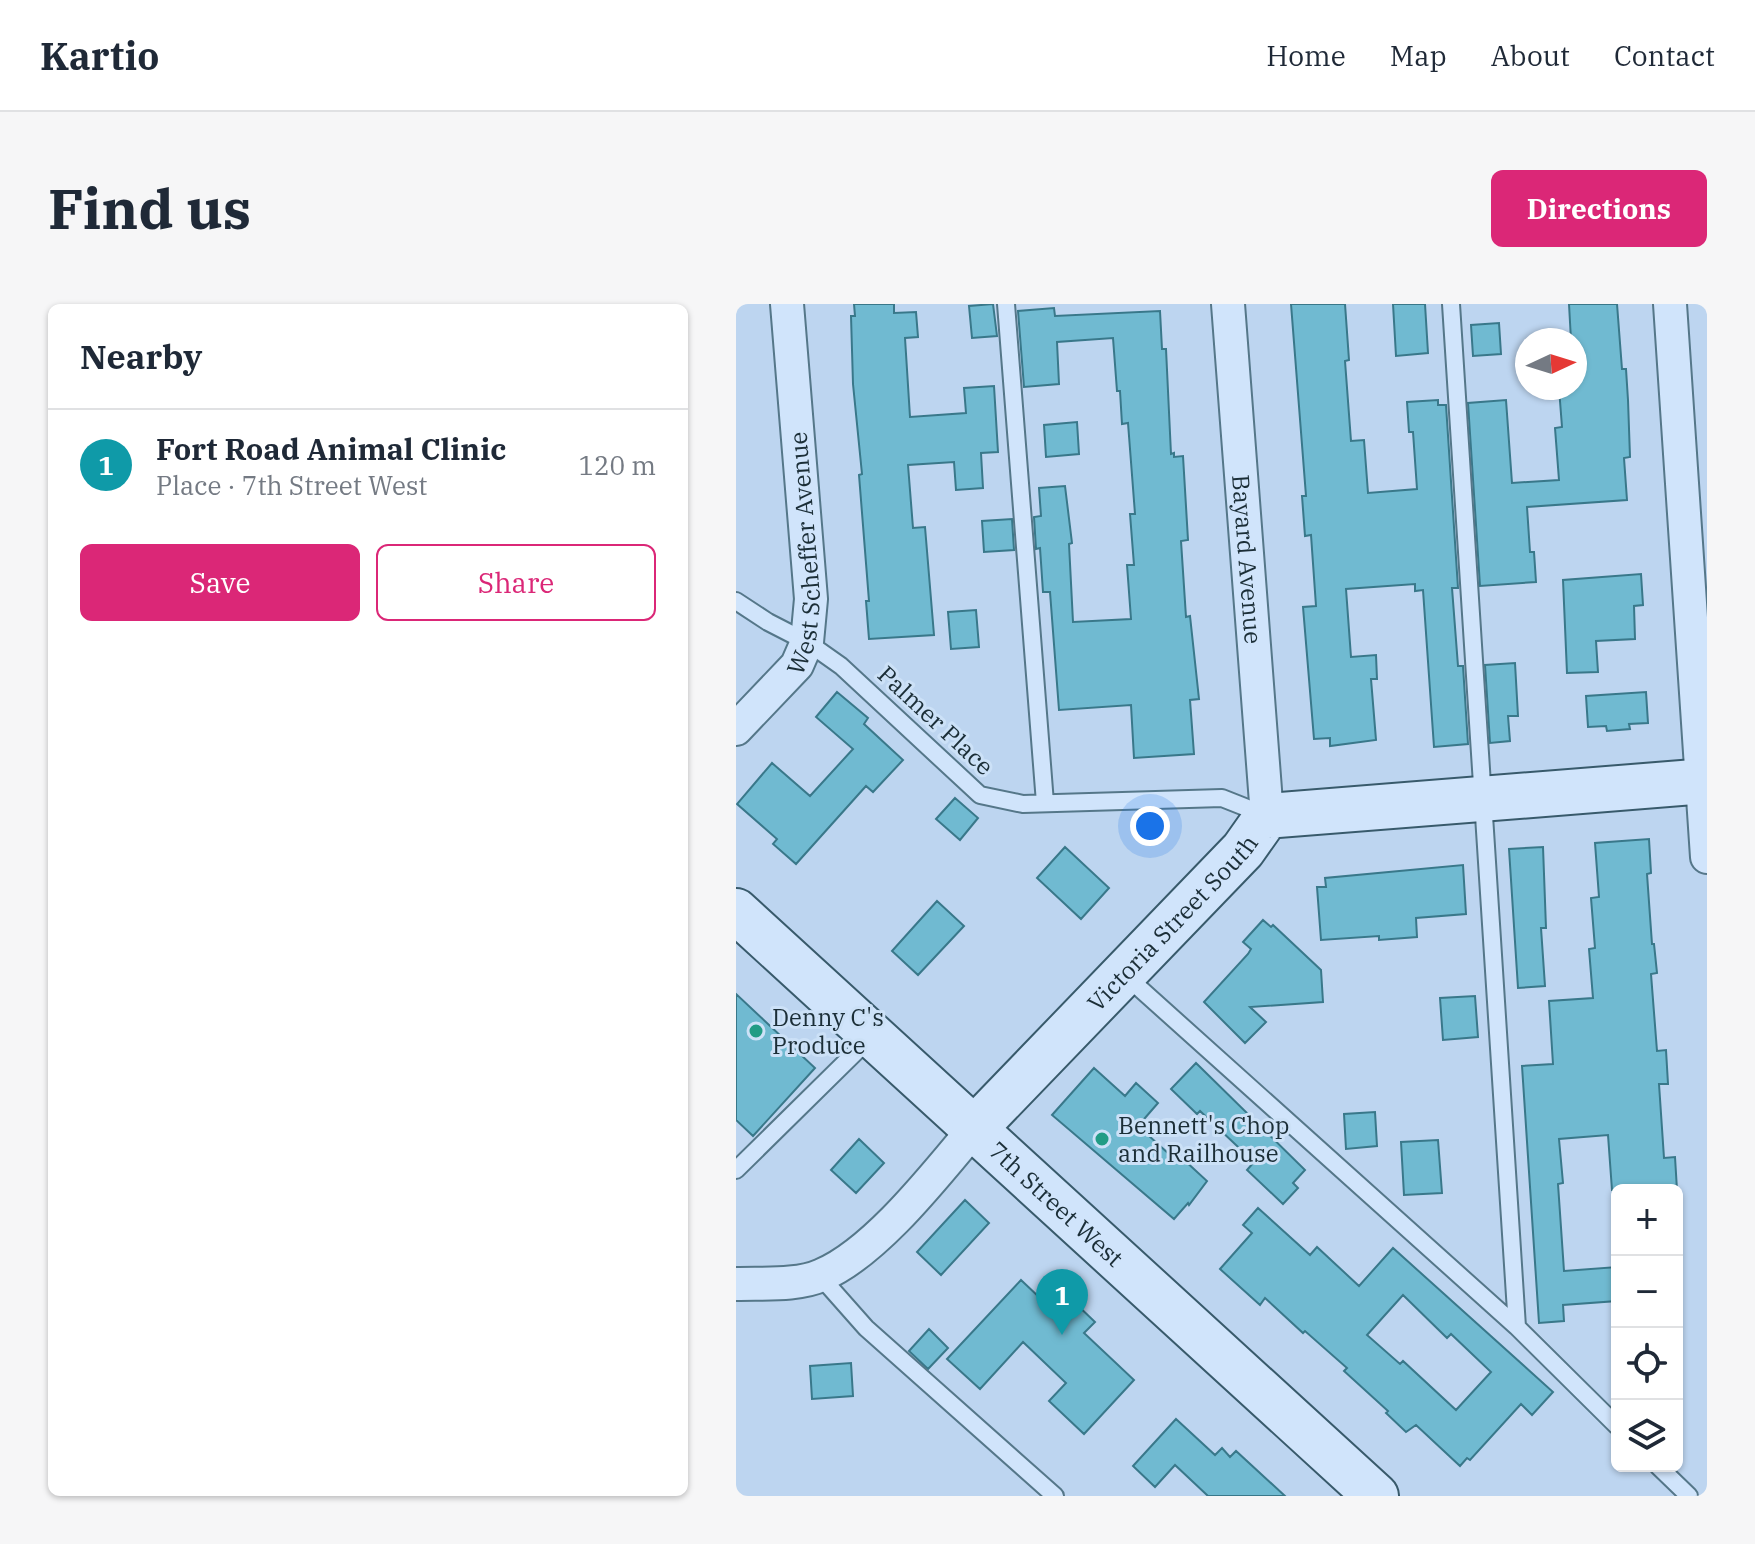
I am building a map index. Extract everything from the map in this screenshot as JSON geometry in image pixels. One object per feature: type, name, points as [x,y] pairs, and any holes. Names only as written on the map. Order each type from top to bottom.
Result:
[{"type":"street","name":"West Scheffer Avenue","points":[[736,729],[797,665],[807,642],[811,599],[787,304]]},
{"type":"street","name":"Bayard Avenue","points":[[1228,304],[1267,816]]},
{"type":"street","points":[[1670,304],[1707,857]]},
{"type":"street","name":"Victoria Street South","points":[[736,1284],[820,1276],[875,1240],[1012,1087],[1243,850],[1267,816],[1704,781]]},
{"type":"street","name":"7th Street West","points":[[746,926],[974,1129],[1376,1496]]},
{"type":"lane","points":[[1006,304],[1045,803]]},
{"type":"lane","points":[[1451,304],[1517,1327]]},
{"type":"lane","name":"Palmer Place","points":[[736,601],[807,642],[841,666],[980,795],[1023,804],[1222,798],[1267,816]]},
{"type":"lane","points":[[1124,975],[1517,1327],[1611,1420]]},
{"type":"lane","points":[[736,1170],[872,1037]]},
{"type":"lane","points":[[820,1276],[866,1328],[1055,1496]]},
{"type":"lane","points":[[1664,1472],[1689,1496]]},
{"type":"building","points":[[854,304],[894,304],[894,313],[916,312],[918,337],[905,338],[910,417],[966,413],[964,388],[994,386],[998,452],[981,453],[983,488],[956,490],[954,462],[908,465],[913,528],[925,527],[934,635],[869,639],[859,475],[862,474],[853,384],[851,316],[855,316]]},
{"type":"building","points":[[993,304],[997,336],[972,338],[969,306]]},
{"type":"building","points":[[1291,304],[1345,304],[1349,360],[1345,361],[1351,441],[1364,440],[1368,493],[1417,489],[1413,432],[1409,432],[1407,402],[1438,400],[1438,405],[1446,405],[1458,588],[1452,588],[1458,666],[1463,666],[1468,744],[1434,747],[1423,590],[1415,591],[1415,584],[1346,589],[1351,657],[1376,655],[1377,679],[1371,679],[1376,740],[1330,746],[1330,738],[1314,739],[1303,607],[1316,606],[1311,535],[1305,536],[1302,496],[1306,496]]},
{"type":"building","points":[[1393,304],[1425,304],[1428,353],[1396,356]]},
{"type":"building","points":[[1569,304],[1617,304],[1622,369],[1626,369],[1628,400],[1630,457],[1624,458],[1627,500],[1527,507],[1536,582],[1480,586],[1468,403],[1506,400],[1512,483],[1559,480],[1555,428],[1562,427],[1560,400],[1587,400],[1587,328],[1570,328]]},
{"type":"building","points":[[1054,308],[1055,316],[1160,311],[1162,349],[1166,349],[1171,454],[1174,453],[1174,457],[1183,456],[1188,540],[1181,541],[1186,617],[1190,616],[1199,699],[1190,700],[1194,754],[1134,758],[1131,705],[1059,710],[1050,592],[1043,592],[1040,548],[1036,549],[1034,517],[1041,516],[1039,488],[1065,486],[1072,543],[1069,544],[1073,622],[1131,619],[1127,565],[1134,565],[1130,514],[1135,514],[1128,423],[1122,424],[1113,338],[1057,342],[1059,384],[1024,387],[1018,311]]},
{"type":"building","points":[[1499,323],[1501,354],[1473,356],[1471,325]]},
{"type":"building","points":[[1077,422],[1079,454],[1046,457],[1044,425]]},
{"type":"building","points":[[1012,519],[1014,550],[984,552],[982,521]]},
{"type":"building","points":[[1641,574],[1643,605],[1634,606],[1635,639],[1596,641],[1598,672],[1567,673],[1563,580]]},
{"type":"building","points":[[976,610],[979,647],[951,649],[948,612]]},
{"type":"building","points":[[1515,663],[1518,716],[1508,716],[1510,741],[1490,743],[1485,665]]},
{"type":"building","points":[[837,692],[868,718],[864,724],[903,760],[873,792],[866,786],[796,864],[773,844],[777,839],[737,804],[772,763],[810,796],[853,749],[816,717]]},
{"type":"building","points":[[1646,692],[1648,723],[1629,724],[1630,729],[1607,731],[1606,726],[1588,727],[1586,696]]},
{"type":"building","points":[[955,798],[978,818],[960,840],[936,819]]},
{"type":"building","points":[[1649,839],[1651,873],[1647,874],[1657,973],[1651,974],[1657,1051],[1666,1050],[1668,1084],[1659,1084],[1664,1158],[1675,1157],[1677,1184],[1612,1184],[1608,1135],[1559,1139],[1563,1183],[1558,1184],[1564,1271],[1611,1267],[1611,1301],[1563,1305],[1564,1321],[1539,1323],[1522,1066],[1553,1064],[1549,1001],[1593,998],[1589,949],[1595,948],[1591,898],[1599,897],[1595,843]]},
{"type":"building","points":[[1065,847],[1109,888],[1081,919],[1037,878]]},
{"type":"building","points":[[1543,847],[1546,928],[1541,928],[1545,986],[1518,988],[1509,849]]},
{"type":"building","points":[[1463,865],[1466,914],[1416,918],[1417,937],[1321,940],[1317,887],[1326,887],[1325,878]]},
{"type":"building","points":[[937,901],[964,926],[918,975],[892,951]]},
{"type":"building","points":[[1263,920],[1271,927],[1273,925],[1321,970],[1323,1002],[1250,1007],[1266,1022],[1245,1043],[1204,1002],[1248,954],[1251,949],[1243,942]]},
{"type":"building","name":"Denny C's Produce","points":[[736,994],[815,1068],[753,1136],[736,1120]]},
{"type":"building","points":[[1475,996],[1478,1037],[1443,1040],[1440,998]]},
{"type":"building","points":[[1196,1063],[1305,1170],[1293,1183],[1298,1188],[1283,1204],[1247,1170],[1254,1162],[1200,1111],[1197,1114],[1171,1089]]},
{"type":"building","points":[[1094,1068],[1125,1096],[1136,1083],[1158,1103],[1138,1126],[1179,1163],[1183,1159],[1207,1181],[1174,1219],[1052,1115]]},
{"type":"building","points":[[1375,1112],[1377,1146],[1346,1149],[1344,1114]]},
{"type":"building","points":[[859,1139],[884,1163],[856,1193],[831,1170]]},
{"type":"building","points":[[1438,1140],[1442,1193],[1404,1195],[1401,1142]]},
{"type":"building","points":[[965,1200],[989,1223],[941,1275],[917,1252]]},
{"type":"building","points":[[1258,1208],[1310,1255],[1317,1247],[1359,1286],[1393,1248],[1553,1392],[1532,1415],[1521,1404],[1470,1460],[1467,1458],[1460,1466],[1416,1425],[1406,1432],[1344,1371],[1347,1368],[1305,1331],[1303,1333],[1265,1298],[1260,1305],[1220,1269],[1252,1233],[1243,1225]],"holes":[[[1403,1295],[1447,1338],[1451,1334],[1491,1372],[1456,1410],[1403,1361],[1400,1364],[1367,1335]]]},
{"type":"building","points":[[1021,1280],[1059,1316],[1073,1301],[1095,1322],[1084,1333],[1134,1380],[1084,1434],[1049,1401],[1066,1383],[1023,1342],[980,1389],[947,1359]]},
{"type":"building","points":[[929,1329],[948,1348],[928,1369],[909,1351]]},
{"type":"building","points":[[851,1363],[853,1396],[812,1399],[810,1366]]},
{"type":"building","points":[[1176,1419],[1215,1455],[1222,1448],[1230,1457],[1236,1451],[1285,1496],[1208,1496],[1175,1465],[1155,1487],[1133,1466]]},
{"type":"place","name":"Denny C's Produce","points":[[756,1031]]},
{"type":"place","name":"Bennett's Chop and Railhouse","points":[[1102,1139]]},
{"type":"place","name":"Fort Road Animal Clinic","points":[[1062,1335]]}]
